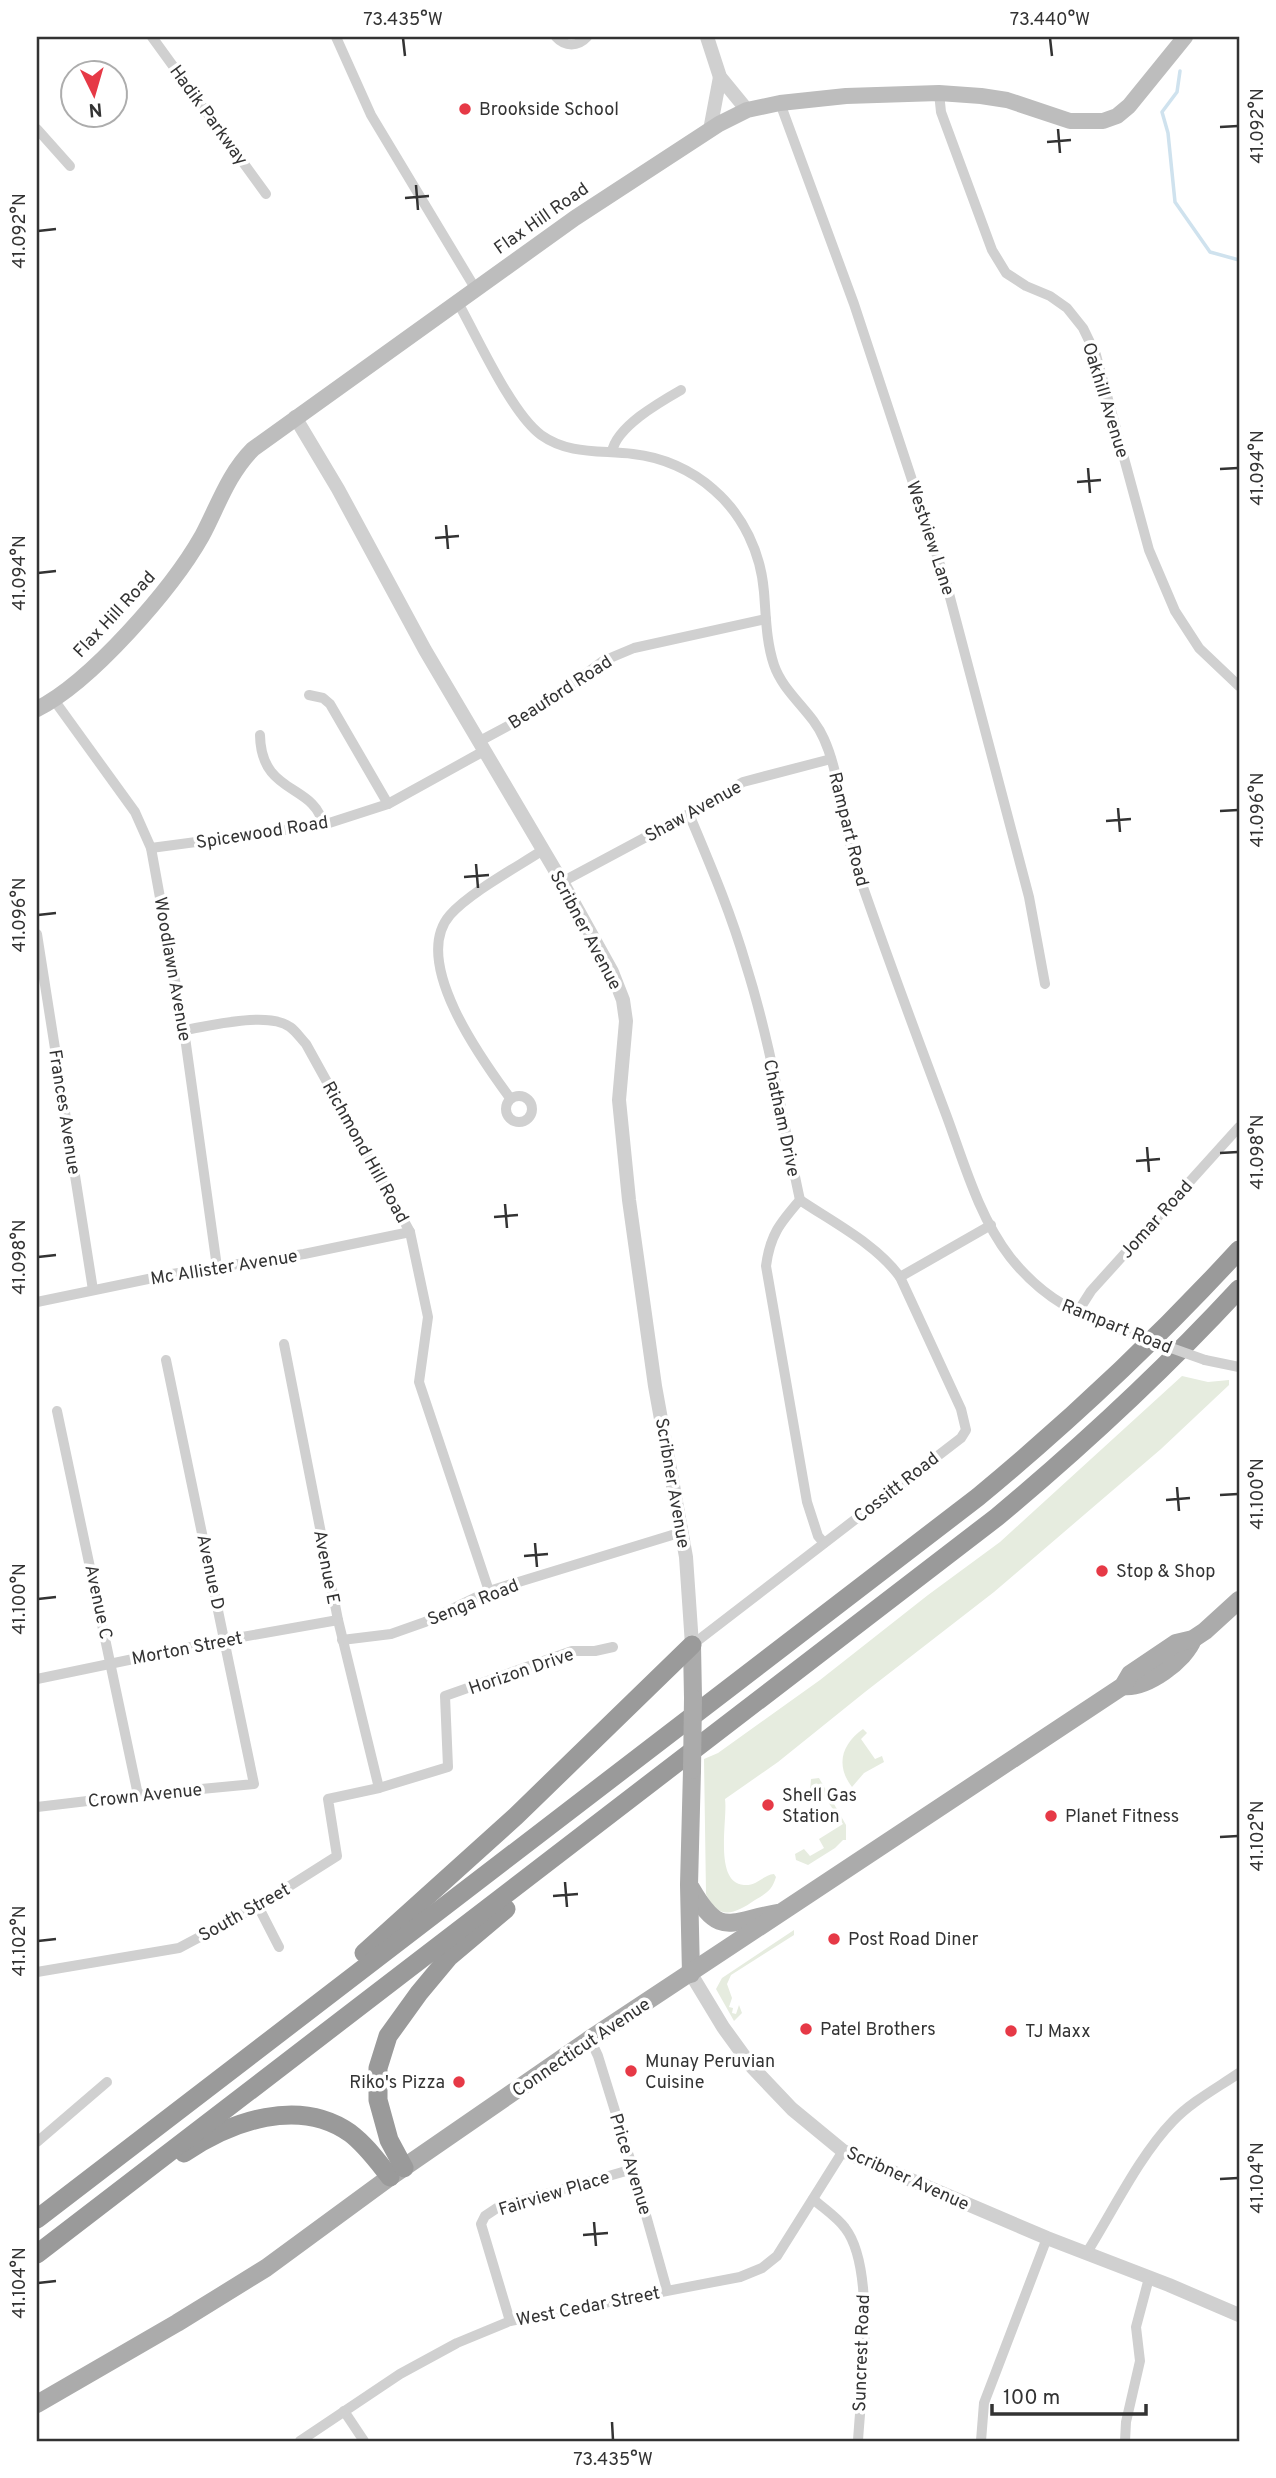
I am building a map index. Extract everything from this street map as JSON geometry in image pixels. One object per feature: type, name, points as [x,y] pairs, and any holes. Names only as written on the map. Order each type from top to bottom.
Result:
[{"type":"highway","points":[[37,2219],[969,1505],[1035,1450],[1118,1374],[1239,1250]]},
{"type":"highway","points":[[37,2254],[958,1548],[1025,1493],[1135,1395],[1239,1289]]},
{"type":"highway","points":[[178,2111],[449,1878],[692,1645]]},
{"type":"highway","points":[[397,2172],[378,2100],[377,2068],[388,2036],[449,1957],[638,1793]]},
{"type":"highway","points":[[37,2254],[193,2147],[232,2128],[268,2116],[301,2115],[324,2119],[338,2125],[397,2172]]},
{"type":"main road","name":"Flax Hill Road","points":[[37,709],[54,700],[78,681],[120,639],[169,583],[201,536],[222,493],[244,458],[295,417],[475,288],[611,193],[710,130],[747,110],[779,103],[846,96],[939,93],[1007,100],[1070,121],[1103,121],[1117,116],[1129,106],[1185,37]]},
{"type":"main road","name":"Connecticut Avenue","points":[[37,2404],[266,2268],[397,2172],[590,2039],[1123,1686],[1142,1685],[1181,1658],[1190,1649],[1193,1639],[1239,1600]]},
{"type":"main road","name":"Scribner Avenue","points":[[691,1974],[689,1885],[692,1645]]},
{"type":"main road","points":[[689,1885],[703,1909],[717,1922],[731,1923],[784,1912]]},
{"type":"street","name":"Hadik Parkway","points":[[152,37],[266,194]]},
{"type":"street","points":[[336,37],[371,116],[475,288]]},
{"type":"street","points":[[556,37],[571,45],[578,44],[587,37]]},
{"type":"street","points":[[707,37],[720,78],[747,110]]},
{"type":"street","points":[[710,130],[720,78]]},
{"type":"street","name":"Oakhill Avenue","points":[[939,93],[941,111],[992,250],[1006,273],[1067,308],[1083,328],[1096,355],[1149,551],[1175,611],[1199,648],[1239,686]]},
{"type":"street","name":"Westview Lane","points":[[779,103],[854,303],[947,586],[1029,897],[1045,984]]},
{"type":"street","points":[[37,129],[70,166]]},
{"type":"street","name":"Rampart Road","points":[[457,301],[518,410],[531,426],[551,441],[571,449],[645,455],[668,463],[700,480],[724,500],[743,526],[755,552],[762,578],[769,646],[778,674],[820,730],[831,759],[849,841],[863,887],[972,1184],[991,1225],[1010,1256],[1050,1297],[1077,1313],[1205,1360],[1239,1367]]},
{"type":"street","points":[[612,452],[613,443],[627,428],[659,402],[681,390]]},
{"type":"street","name":"Scribner Avenue","points":[[295,417],[338,489],[425,650],[562,882],[612,972],[625,1010],[620,1100],[629,1200],[655,1386],[682,1532],[692,1645]]},
{"type":"street","name":"Beauford Road","points":[[481,747],[603,661],[634,648],[766,619]]},
{"type":"street","points":[[309,695],[323,698],[330,704],[388,804]]},
{"type":"street","name":"Woodlawn Avenue","points":[[54,700],[135,812],[151,848],[184,1030],[217,1267]]},
{"type":"street","points":[[260,735],[260,754],[273,776],[310,803],[321,816],[323,825]]},
{"type":"street","name":"Spicewood Road","points":[[151,848],[323,825],[388,804],[481,747]]},
{"type":"street","name":"Shaw Avenue","points":[[562,882],[743,782],[831,759]]},
{"type":"street","name":"Chatham Drive","points":[[689,814],[713,870],[747,965],[800,1200],[778,1225],[769,1244],[766,1266],[807,1502],[818,1536],[824,1543]]},
{"type":"street","points":[[510,1098],[483,1062],[446,991],[437,960],[440,935],[448,918],[460,905],[543,850]]},
{"type":"street","name":"Frances Avenue","points":[[37,934],[93,1290]]},
{"type":"street","name":"Richmond Hill Road","points":[[184,1030],[274,1020],[290,1027],[306,1045],[410,1232],[428,1317],[419,1382],[489,1591]]},
{"type":"street","name":"Jomar Road","points":[[1077,1313],[1091,1291],[1239,1126]]},
{"type":"street","name":"Cossitt Road","points":[[692,1645],[961,1438],[965,1430],[961,1409],[900,1277],[875,1251],[800,1200]]},
{"type":"street","points":[[900,1277],[991,1225]]},
{"type":"street","name":"Mc Allister Avenue","points":[[37,1302],[410,1232]]},
{"type":"street","name":"Avenue E","points":[[284,1345],[342,1640],[379,1788]]},
{"type":"street","name":"Avenue D","points":[[166,1360],[254,1784]]},
{"type":"street","name":"Avenue C","points":[[57,1410],[138,1795]]},
{"type":"street","name":"Senga Road","points":[[342,1640],[391,1634],[425,1622],[489,1591],[682,1532]]},
{"type":"street","name":"Morton Street","points":[[37,1679],[225,1640],[338,1620]]},
{"type":"street","name":"Horizon Drive","points":[[379,1788],[447,1767],[446,1696],[572,1651],[595,1651],[613,1647]]},
{"type":"street","name":"Crown Avenue","points":[[37,1807],[254,1784]]},
{"type":"street","name":"South Street","points":[[37,1972],[179,1948],[258,1906],[337,1856],[328,1799],[379,1788]]},
{"type":"street","points":[[258,1906],[279,1947]]},
{"type":"street","name":"Scribner Avenue","points":[[691,1974],[723,2027],[752,2067],[792,2109],[843,2151],[1047,2238],[1239,2315]]},
{"type":"street","name":"Price Avenue","points":[[590,2039],[598,2056],[633,2169],[667,2290]]},
{"type":"street","points":[[1086,2254],[1149,2152],[1173,2121],[1187,2108],[1239,2073]]},
{"type":"street","points":[[37,2142],[107,2082]]},
{"type":"street","name":"West Cedar Street","points":[[300,2441],[400,2374],[510,2321],[740,2277],[762,2268],[783,2247],[843,2151]]},
{"type":"street","name":"Fairview Place","points":[[510,2321],[481,2224],[485,2216],[497,2208],[633,2169]]},
{"type":"street","name":"Suncrest Road","points":[[813,2199],[845,2228],[853,2243],[862,2276],[865,2320],[858,2441]]},
{"type":"street","points":[[981,2441],[984,2403],[1047,2238]]},
{"type":"street","points":[[1125,2441],[1126,2422],[1140,2361],[1136,2327],[1149,2278]]},
{"type":"street","points":[[344,2411],[364,2441]]},
{"type":"shaded area","points":[[1182,1376],[1208,1382],[1229,1380],[1229,1385],[1161,1449],[994,1592],[778,1762],[725,1799],[724,1849],[728,1874],[734,1882],[744,1885],[753,1884],[774,1874],[776,1877],[769,1891],[741,1909],[728,1912],[716,1908],[706,1894],[704,1759],[718,1753],[820,1680],[1000,1542]]},
{"type":"shaded area","points":[[863,1729],[867,1733],[861,1739],[875,1759],[882,1756],[884,1762],[864,1773],[852,1787],[844,1771],[843,1755],[850,1741]]},
{"type":"shaded area","points":[[819,1778],[846,1825],[846,1840],[808,1865],[796,1860],[795,1854],[804,1849],[810,1856],[824,1848],[819,1839],[843,1824],[820,1790],[813,1794],[810,1791],[811,1779]]},
{"type":"shaded area","points":[[794,1930],[794,1935],[731,1975],[727,1984],[732,1998],[729,2007],[733,2008],[732,2013],[736,2014],[739,2005],[742,2013],[734,2021],[716,1989],[722,1978]]},
{"type":"waterway","points":[[1180,71],[1177,92],[1162,112],[1168,133],[1175,202],[1210,252],[1239,260]]},
{"type":"place","name":"Brookside School","points":[[465,109]]},
{"type":"place","name":"Stop & Shop","points":[[1102,1571]]},
{"type":"place","name":"Shell Gas Station","points":[[768,1805]]},
{"type":"place","name":"Planet Fitness","points":[[1051,1816]]},
{"type":"place","name":"Post Road Diner","points":[[834,1939]]},
{"type":"place","name":"Patel Brothers","points":[[806,2029]]},
{"type":"place","name":"TJ Maxx","points":[[1011,2031]]},
{"type":"place","name":"Munay Peruvian Cuisine","points":[[631,2071]]},
{"type":"place","name":"Riko's Pizza","points":[[459,2082]]}]
